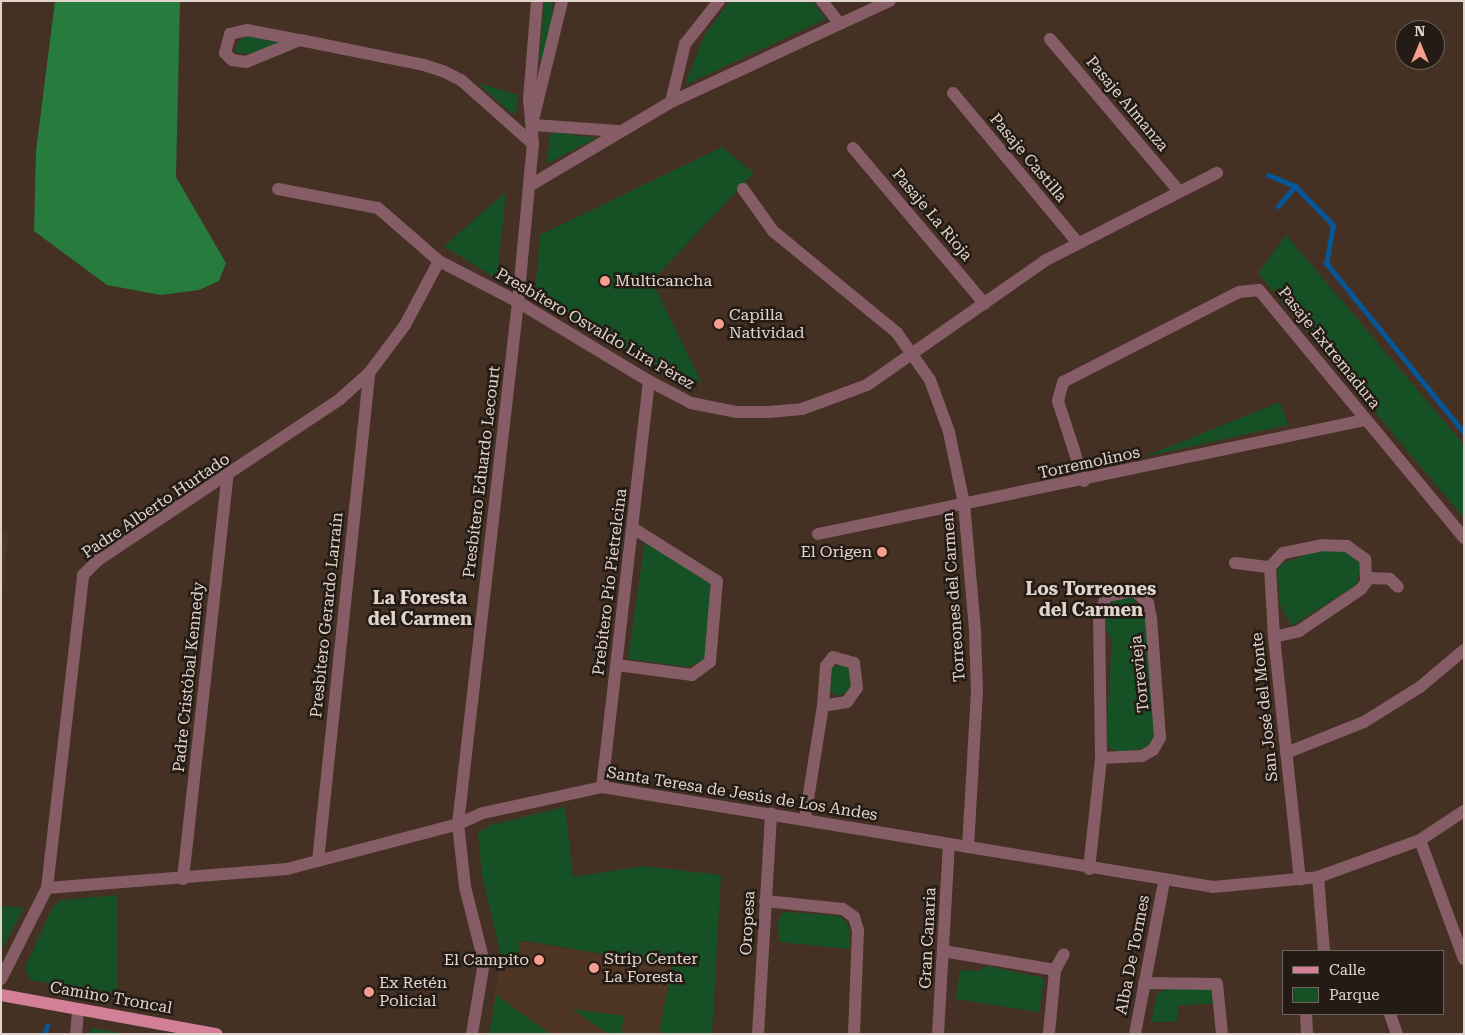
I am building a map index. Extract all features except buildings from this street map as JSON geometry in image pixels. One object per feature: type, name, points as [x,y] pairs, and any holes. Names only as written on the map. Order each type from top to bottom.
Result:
[{"type":"main road","name":"Camino Troncal","points":[[1,995],[216,1034]]},
{"type":"street","name":"Presbítero Eduardo Lecourt","points":[[472,1034],[484,962],[465,887],[458,824],[518,302],[533,144],[533,123],[529,99],[537,1]]},
{"type":"street","points":[[672,102],[685,44],[719,1]]},
{"type":"street","points":[[822,1],[840,24]]},
{"type":"street","points":[[529,186],[618,131],[672,102],[890,1]]},
{"type":"street","name":"Presbítero Eduardo Lecourt","points":[[533,123],[549,70],[563,5]]},
{"type":"street","points":[[300,40],[246,62],[232,60],[224,53],[226,40],[236,31],[300,40],[443,71],[462,80],[533,144]]},
{"type":"street","name":"Pasaje Almanza","points":[[1050,39],[1178,190]]},
{"type":"street","points":[[532,67],[549,70]]},
{"type":"street","name":"Pasaje Castilla","points":[[953,93],[1078,244]]},
{"type":"street","points":[[533,123],[618,131]]},
{"type":"street","name":"Pasaje La Rioja","points":[[854,148],[985,304]]},
{"type":"street","name":"Presbítero Osvaldo Lira Pérez","points":[[278,189],[378,208],[439,262],[518,302],[649,382],[691,403],[736,412],[802,409],[867,385],[985,304],[1078,244],[1178,190],[1217,174]]},
{"type":"street","name":"Torreones del Carmen","points":[[743,189],[774,230],[897,333],[914,354],[930,380],[949,432],[964,504],[977,691],[968,847]]},
{"type":"street","name":"Padre Alberto Hurtado","points":[[47,888],[83,575],[98,560],[299,430],[369,373],[405,325],[439,262]]},
{"type":"street","name":"Pasaje Extremadura","points":[[1084,481],[1058,401],[1063,382],[1239,292],[1259,290],[1266,294],[1366,420],[1464,538]]},
{"type":"street","name":"Presbítero Gerardo Larraín","points":[[318,861],[369,373]]},
{"type":"street","name":"Prebítero Pío Pietrelcina","points":[[602,787],[649,382]]},
{"type":"street","name":"Torremolinos","points":[[818,534],[1084,481],[1366,420]]},
{"type":"street","name":"Padre Cristóbal Kennedy","points":[[183,879],[227,478]]},
{"type":"street","points":[[616,665],[692,676],[710,662],[717,581],[633,528]]},
{"type":"street","points":[[1235,563],[1270,567],[1283,554],[1336,544],[1365,559],[1367,578],[1350,598],[1289,636],[1274,637]]},
{"type":"street","name":"San José del Monte","points":[[1270,567],[1274,637],[1300,880]]},
{"type":"street","points":[[1367,578],[1390,578],[1398,587]]},
{"type":"street","name":"Torrevieja","points":[[1089,869],[1101,758],[1102,606],[1113,592],[1135,591],[1143,594],[1150,610],[1160,738],[1153,750],[1142,756],[1101,758]]},
{"type":"street","points":[[1286,753],[1364,722],[1420,687],[1464,650]]},
{"type":"street","points":[[805,818],[823,706]]},
{"type":"street","name":"Santa Teresa de Jesús de Los Andes","points":[[47,888],[263,872],[318,861],[458,824],[483,814],[602,787],[805,818],[1164,882],[1213,887],[1318,877],[1420,840],[1464,811]]},
{"type":"street","name":"Oropesa","points":[[758,1034],[771,813]]},
{"type":"street","points":[[1420,840],[1461,940],[1464,959]]},
{"type":"street","name":"Gran Canaria","points":[[938,1034],[949,844]]},
{"type":"street","points":[[1318,877],[1324,950]]},
{"type":"street","name":"Alba De Tormes","points":[[1135,1034],[1164,882]]},
{"type":"street","points":[[1,978],[47,888]]},
{"type":"street","points":[[765,901],[843,909],[854,917],[858,930],[854,1034]]},
{"type":"street","points":[[943,951],[1055,970]]},
{"type":"street","points":[[1049,1034],[1055,970],[1064,954]]},
{"type":"street","points":[[1144,983],[1217,984],[1222,1034]]},
{"type":"street","points":[[76,1034],[78,1009]]},
{"type":"street","points":[[1306,1015],[1307,1034]]},
{"type":"street","points":[[1390,1015],[1397,1034]]},
{"type":"shaded area","points":[[8,530],[1,620],[1,532]]},
{"type":"shaded area","points":[[498,938],[672,966],[659,1034],[489,1034],[501,956]]},
{"type":"green space","points":[[55,1],[180,1],[176,177],[226,263],[219,281],[199,290],[161,295],[107,285],[34,231],[36,151]]},
{"type":"green space","points":[[544,1],[552,1],[553,15],[544,60],[539,60]]},
{"type":"green space","points":[[730,1],[812,1],[826,19],[685,85],[704,36]]},
{"type":"green space","points":[[246,34],[282,42],[254,54],[236,53],[237,43]]},
{"type":"green space","points":[[478,83],[518,95],[516,113],[511,113]]},
{"type":"green space","points":[[551,132],[597,138],[546,164]]},
{"type":"green space","points":[[722,147],[754,173],[652,281],[702,383],[642,360],[535,295],[540,235]]},
{"type":"green space","points":[[506,192],[497,279],[444,246]]},
{"type":"green space","points":[[1286,235],[1464,445],[1464,518],[1258,273]]},
{"type":"green space","points":[[1280,402],[1288,425],[1144,457]]},
{"type":"green space","points":[[645,541],[711,582],[706,659],[688,667],[628,659]]},
{"type":"green space","points":[[1342,548],[1361,563],[1357,584],[1292,626],[1280,605],[1277,566],[1309,553]]},
{"type":"green space","points":[[1133,597],[1145,616],[1157,739],[1149,747],[1124,752],[1111,750],[1106,740],[1112,640],[1103,624],[1113,599]]},
{"type":"green space","points":[[841,664],[853,671],[854,688],[839,696],[827,690],[829,670]]},
{"type":"green space","points":[[565,807],[573,877],[643,866],[721,875],[712,1034],[659,1034],[672,966],[521,940],[517,962],[501,956],[482,875],[478,833],[491,825]]},
{"type":"green space","points":[[118,895],[117,994],[30,980],[25,967],[53,907],[61,900]]},
{"type":"green space","points":[[1,906],[24,908],[1,950]]},
{"type":"green space","points":[[784,912],[841,916],[850,928],[850,949],[779,942],[778,920]]},
{"type":"green space","points":[[988,966],[1044,978],[1039,1012],[956,999],[960,970],[977,971]]},
{"type":"green space","points":[[1212,986],[1213,1003],[1178,1006],[1177,1022],[1151,1022],[1157,994],[1171,987]]},
{"type":"green space","points":[[496,995],[503,1000],[550,1034],[489,1034]]},
{"type":"green space","points":[[572,1009],[624,1016],[621,1034],[608,1034]]},
{"type":"green space","points":[[93,1028],[126,1034],[89,1034]]},
{"type":"waterway","points":[[1268,175],[1295,186]]},
{"type":"waterway","points":[[1278,206],[1295,186],[1333,225],[1326,263],[1464,433]]},
{"type":"waterway","points":[[44,1034],[47,1026]]},
{"type":"place","name":"Multicancha","points":[[605,281]]},
{"type":"place","name":"Capilla Natividad","points":[[719,324]]},
{"type":"place","name":"El Origen","points":[[882,552]]},
{"type":"place","name":"El Campito","points":[[539,960]]},
{"type":"place","name":"Strip Center La Foresta","points":[[594,968]]},
{"type":"place","name":"Ex Retén Policial","points":[[369,992]]},
{"type":"district","name":"Los Torreones del Carmen","points":[[1091,600]]},
{"type":"district","name":"La Foresta del Carmen","points":[[420,609]]}]
